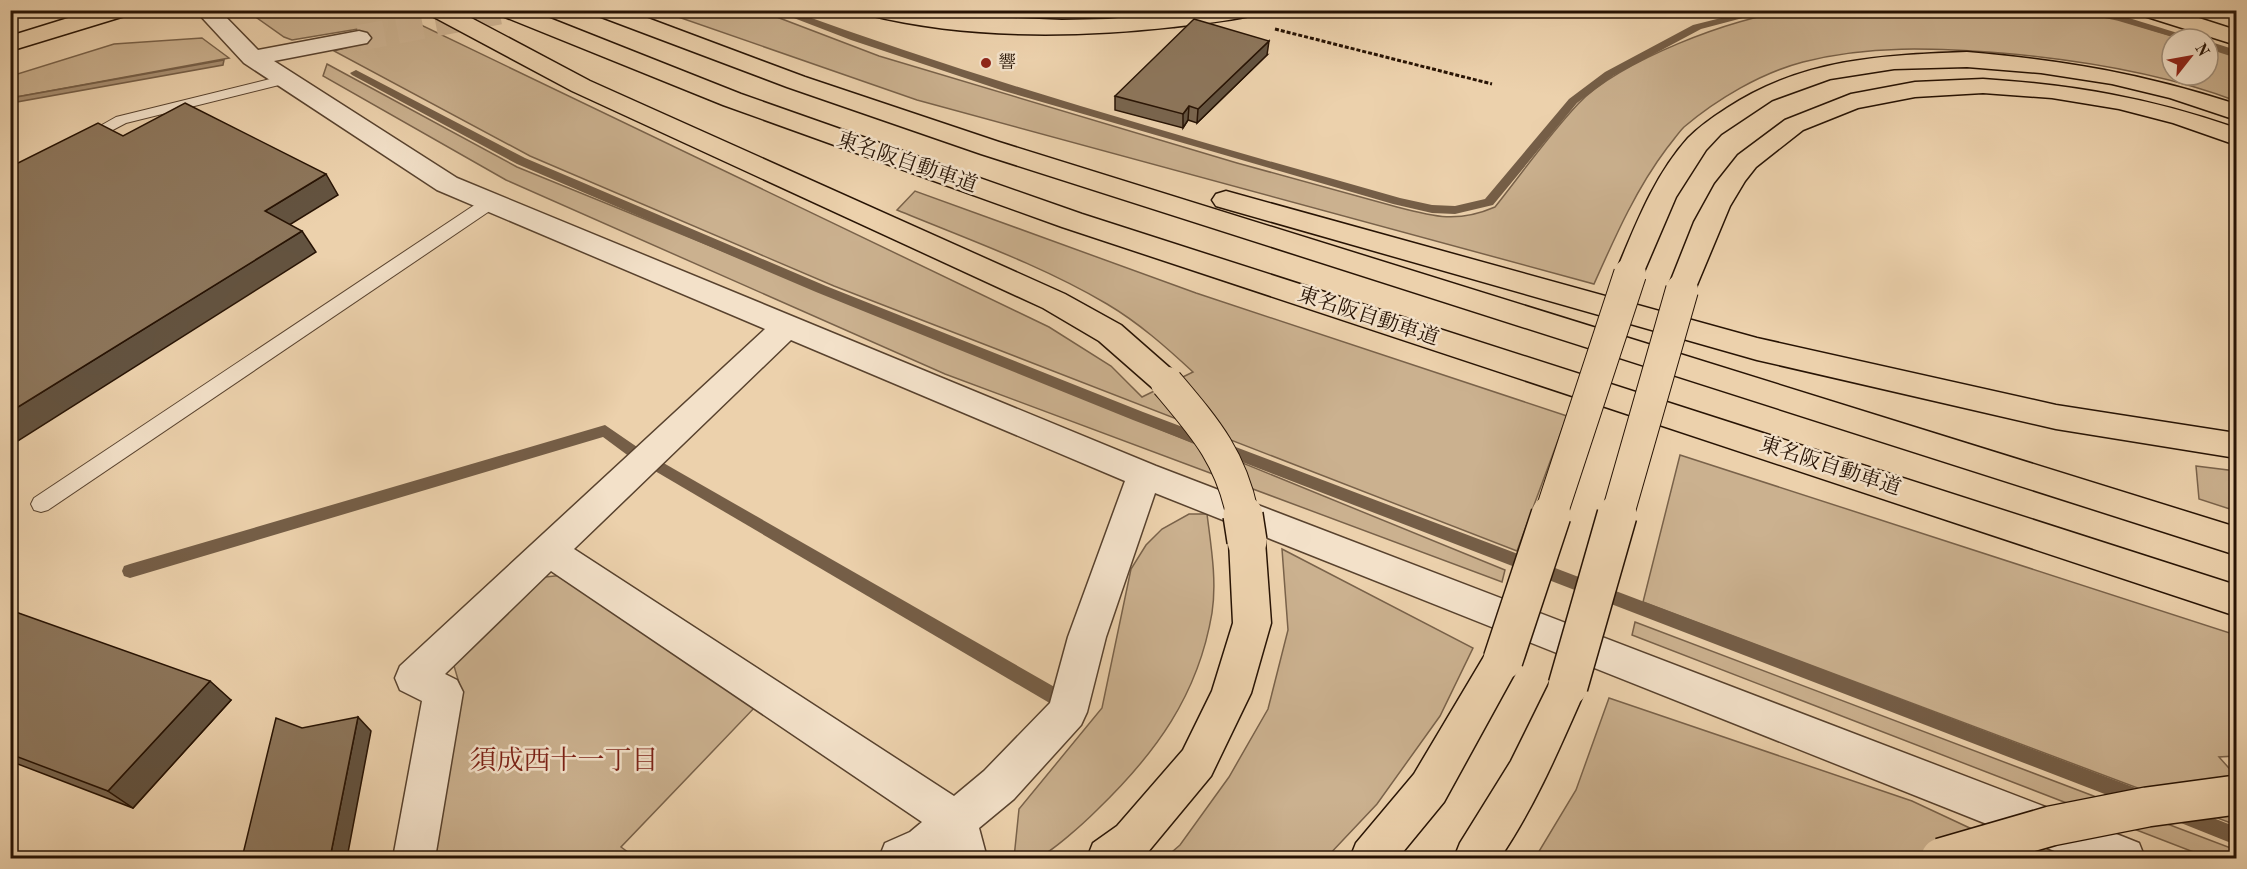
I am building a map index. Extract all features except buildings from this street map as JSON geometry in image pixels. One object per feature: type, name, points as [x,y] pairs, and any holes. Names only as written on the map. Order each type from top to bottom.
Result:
[{"type":"main road","points":[[10,21],[46,10]]},
{"type":"main road","points":[[10,44],[120,10]]},
{"type":"main road","points":[[438,10],[581,86],[1054,301],[1110,333],[1167,383],[1208,432],[1230,471],[1243,510],[1252,623],[1231,693],[1197,763],[1132,841],[1108,858]]},
{"type":"main road","name":"東名阪自動車道","points":[[508,10],[621,58],[829,136],[1126,239],[1877,482],[2236,601]]},
{"type":"main road","name":"東名阪自動車道","points":[[604,10],[879,111],[1154,201],[1859,420],[2236,541]]},
{"type":"main road","points":[[877,10],[986,24],[1073,26],[1165,21],[1246,10]]},
{"type":"main road","points":[[2149,10],[2236,38]]},
{"type":"main road","points":[[1371,858],[1429,788],[1503,660],[1630,274],[1660,199],[1696,145],[1729,116],[1755,99],[1821,74],[1888,62],[1955,60],[2045,67],[2137,83],[2236,112]]},
{"type":"main road","points":[[1475,858],[1500,823],[1517,793],[1539,752],[1568,686],[1682,290],[1711,216],[1727,186],[1767,141],[1796,123],[1828,108],[1860,98],[1924,88],[1968,86],[2014,88],[2075,95],[2130,105],[2179,117],[2236,136]]},
{"type":"main road","points":[[879,111],[1039,148],[1757,349],[2056,417],[2236,446]]},
{"type":"main road","points":[[1941,858],[2051,826],[2147,807],[2236,795]]},
{"type":"street","points":[[206,10],[253,58],[447,184],[1144,475],[2113,856]]},
{"type":"street","points":[[253,58],[360,38]]},
{"type":"street","points":[[414,858],[442,692],[414,678],[786,327]]},
{"type":"street","points":[[900,858],[925,847],[961,840],[999,785],[1067,712],[1087,637],[1144,475]]},
{"type":"street","points":[[549,551],[961,840]]},
{"type":"lane","points":[[71,146],[121,120],[286,79]]},
{"type":"lane","points":[[41,504],[490,202]]},
{"type":"path","points":[[1219,15],[1492,84]]},
{"type":"shaded area","points":[[253,10],[392,11],[1049,327],[1111,366],[1142,397],[1193,372],[1130,319],[1082,290],[1004,253],[897,210],[915,191],[1196,293],[1567,416],[1517,551],[834,286],[530,156],[334,51],[377,39],[358,29],[292,40],[284,37],[250,13]]},
{"type":"shaded area","points":[[2070,10],[2118,20],[2160,32],[2160,78],[2061,60],[2001,53],[1926,49],[1852,53],[1787,67],[1740,88],[1682,129],[1656,164],[1636,197],[1594,284],[917,100],[661,11],[761,11],[879,56],[1237,163],[1411,211],[1435,216],[1458,217],[1495,207],[1578,104],[1596,88],[1620,72],[1648,57],[1710,32],[1740,22],[1792,11]]},
{"type":"shaded area","points":[[202,38],[229,58],[11,98],[11,76],[114,44]]},
{"type":"shaded area","points":[[2220,52],[2236,57],[2236,101],[2194,87],[2220,87]]},
{"type":"shaded area","points":[[224,60],[223,65],[11,103],[11,98]]},
{"type":"shaded area","points":[[327,64],[517,167],[1505,570],[1502,582],[945,374],[506,180],[323,76]]},
{"type":"shaded area","points":[[1680,455],[2236,635],[2236,756],[2219,757],[2236,776],[2236,825],[1643,602]]},
{"type":"shaded area","points":[[2196,466],[2236,471],[2236,511],[2199,499]]},
{"type":"shaded area","points":[[1189,514],[1207,514],[1214,589],[1212,613],[1205,643],[1185,697],[1155,745],[1118,789],[1092,815],[1068,837],[1043,855],[1035,859],[1014,858],[1019,809],[1102,708],[1131,569],[1146,545],[1162,529]]},
{"type":"shaded area","points":[[1282,549],[1473,648],[1440,716],[1377,804],[1326,858],[1165,858],[1180,845],[1229,777],[1268,709],[1288,630]]},
{"type":"shaded area","points":[[564,575],[758,704],[621,847],[636,858],[429,858],[459,683],[452,659],[536,578]]},
{"type":"shaded area","points":[[1635,622],[2236,850],[2236,858],[2209,858],[1632,635]]},
{"type":"shaded area","points":[[1609,698],[1912,801],[1989,837],[2015,858],[1535,858],[1576,790]]},
{"type":"waterway","points":[[778,10],[1008,89],[1397,201],[1444,210],[1478,207],[1489,202],[1573,101],[1609,74],[1697,27],[1768,10]]},
{"type":"waterway","points":[[2090,10],[2160,30]]},
{"type":"waterway","points":[[2220,48],[2236,54]]},
{"type":"waterway","points":[[356,73],[521,161],[821,289],[1138,416],[2141,799]]},
{"type":"waterway","points":[[130,571],[605,431],[635,453]]},
{"type":"waterway","points":[[660,467],[1059,699]]},
{"type":"waterway","points":[[2178,813],[2236,836]]},
{"type":"tunnel","points":[[359,38],[507,10]]},
{"type":"place","name":"響","points":[[986,63]]},
{"type":"district","name":"須成西十一丁目","points":[[564,761]]}]
